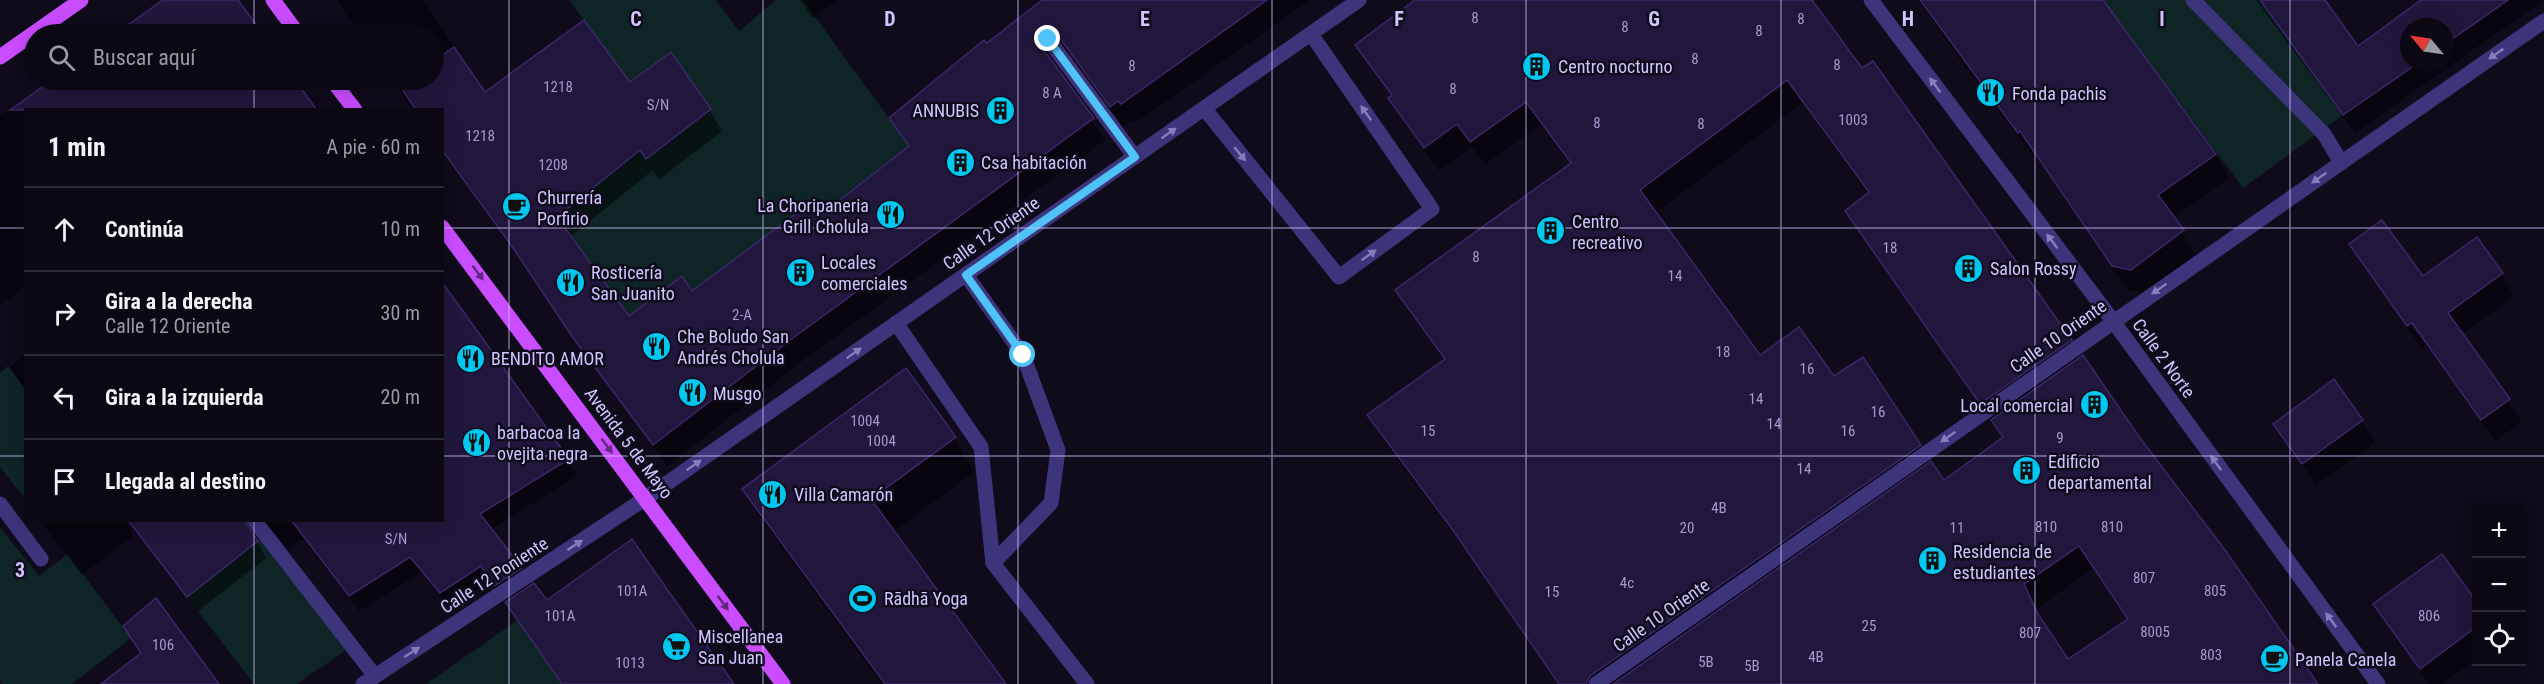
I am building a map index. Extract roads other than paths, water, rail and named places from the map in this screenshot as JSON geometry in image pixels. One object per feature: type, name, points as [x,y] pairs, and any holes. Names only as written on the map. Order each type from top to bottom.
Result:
[{"type":"main road","points":[[47,24],[81,0]]},
{"type":"main road","points":[[273,0],[291,24]]},
{"type":"main road","points":[[0,57],[24,40]]},
{"type":"main road","points":[[340,90],[353,108]]},
{"type":"main road","name":"Avenida 5 de Mayo","points":[[444,230],[783,684]]},
{"type":"street","name":"Calle 12 Oriente","points":[[646,498],[1359,0]]},
{"type":"street","name":"Calle 2 Norte","points":[[1871,0],[2112,321],[2378,684]]},
{"type":"street","points":[[2193,0],[2324,134],[2341,162]]},
{"type":"street","name":"Calle 10 Oriente","points":[[1596,684],[2544,21]]},
{"type":"street","points":[[1204,108],[1339,277],[1432,208],[1311,34]]},
{"type":"street","points":[[1048,39],[1135,157]]},
{"type":"street","points":[[966,275],[1023,355],[1058,450],[1051,503],[993,563]]},
{"type":"street","points":[[896,323],[981,447],[993,563],[1087,684]]},
{"type":"street","name":"Calle 12 Poniente","points":[[369,680],[646,498]]},
{"type":"street","points":[[0,504],[41,559]]},
{"type":"street","points":[[255,522],[369,680]]},
{"type":"place","name":"Centro nocturno","points":[[1537,66]]},
{"type":"place","name":"Fonda pachis","points":[[1991,93]]},
{"type":"place","name":"ANNUBIS","points":[[1000,110]]},
{"type":"place","name":"Csa habitación","points":[[960,162]]},
{"type":"place","name":"Churrería Porfirio","points":[[516,207]]},
{"type":"place","name":"La Choripaneria Grill Cholula","points":[[890,215]]},
{"type":"place","name":"Centro recreativo","points":[[1551,231]]},
{"type":"place","name":"Salon Rossy","points":[[1969,268]]},
{"type":"place","name":"Locales comerciales","points":[[800,272]]},
{"type":"place","name":"Rosticería San Juanito","points":[[570,282]]},
{"type":"place","name":"Che Boludo San Andrés Cholula","points":[[656,346]]},
{"type":"place","name":"BENDITO AMOR","points":[[470,358]]},
{"type":"place","name":"Musgo","points":[[692,393]]},
{"type":"place","name":"Local comercial","points":[[2094,405]]},
{"type":"place","name":"barbacoa la ovejita negra","points":[[476,442]]},
{"type":"place","name":"Edificio departamental","points":[[2027,471]]},
{"type":"place","name":"Villa Camarón","points":[[773,494]]},
{"type":"place","name":"Residencia de estudiantes","points":[[1932,561]]},
{"type":"place","name":"Rādhā Yoga","points":[[863,598]]},
{"type":"place","name":"Miscellanea San Juan","points":[[677,646]]},
{"type":"place","name":"Panela Canela","points":[[2274,659]]}]
